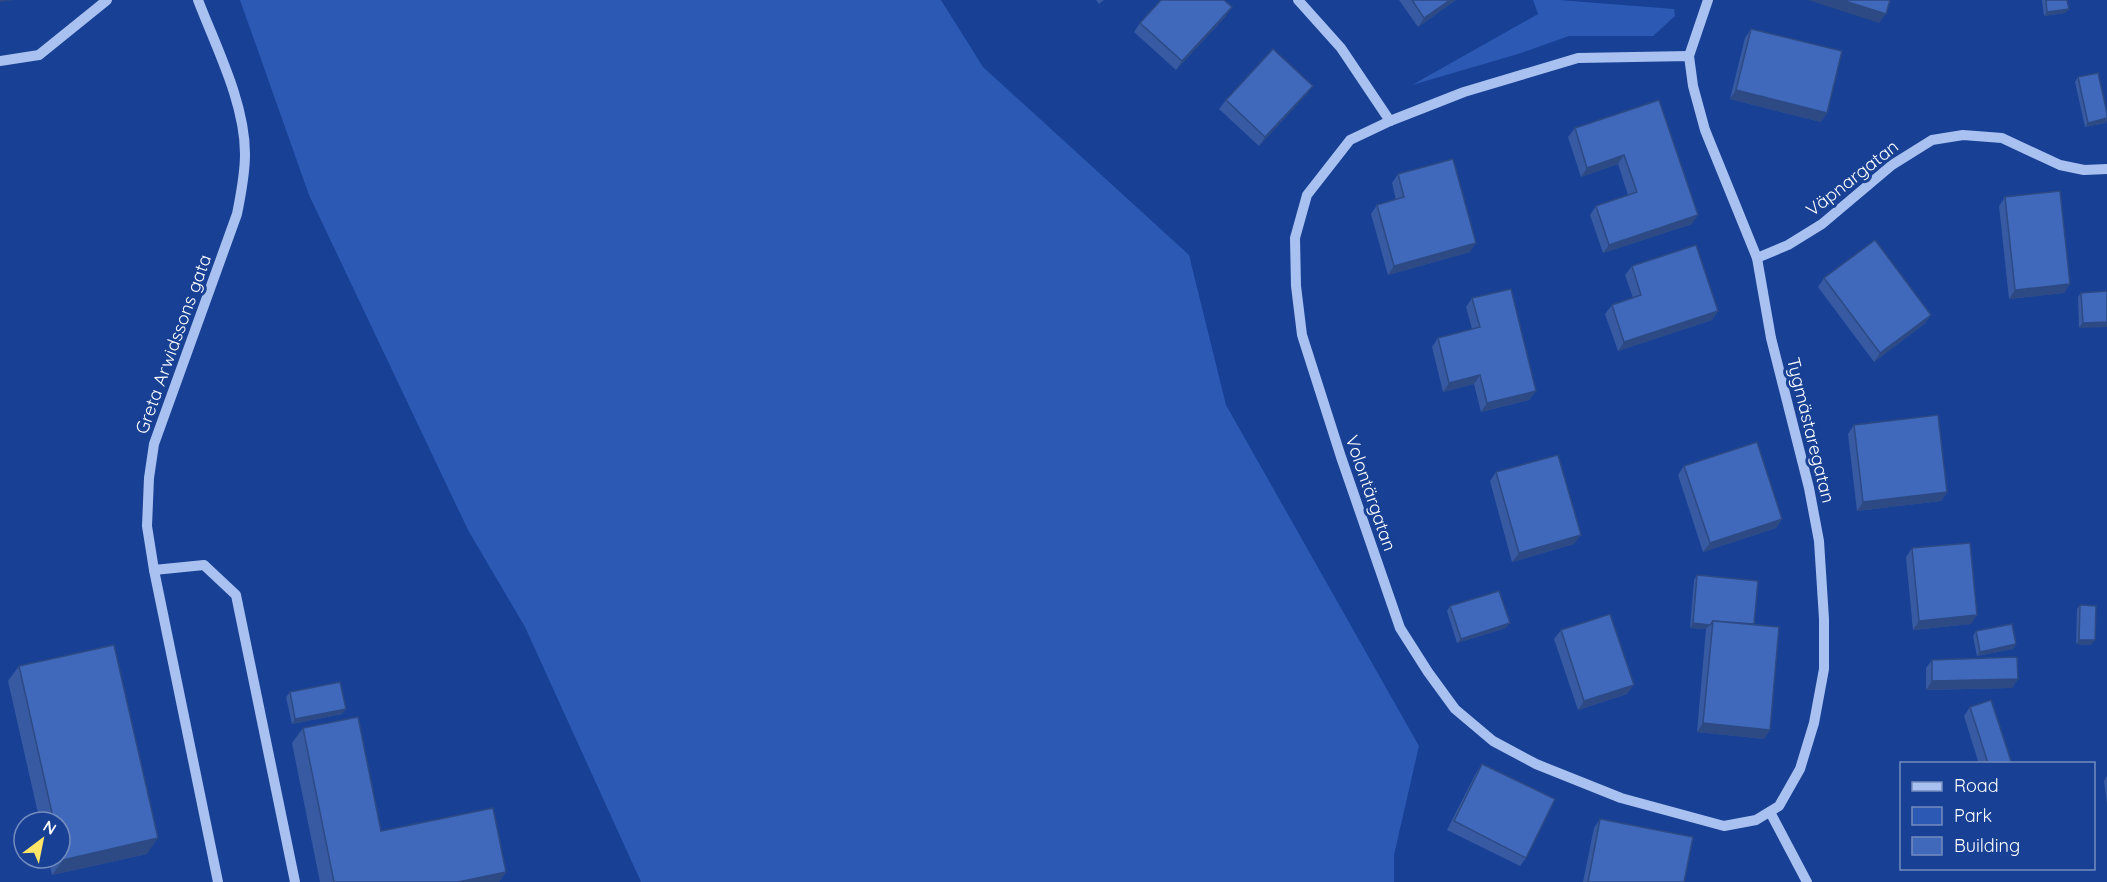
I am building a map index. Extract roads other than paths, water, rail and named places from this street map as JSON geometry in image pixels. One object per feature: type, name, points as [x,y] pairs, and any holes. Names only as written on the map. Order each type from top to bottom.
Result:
[{"type":"street","points":[[0,61],[39,55],[107,0]]},
{"type":"street","name":"Greta Arwidssons gata","points":[[198,0],[231,84],[241,122],[246,153],[244,184],[237,214],[154,444],[148,478],[147,526],[218,882]]},
{"type":"street","points":[[1298,0],[1341,48],[1390,121],[1464,92],[1578,58],[1689,56]]},
{"type":"street","name":"Tygmästaregatan","points":[[1708,0],[1689,56],[1692,86],[1705,130],[1757,258],[1771,338],[1809,488],[1819,541],[1824,619],[1824,669],[1814,723],[1800,769],[1779,806],[1770,812]]},
{"type":"street","name":"Volontärgatan","points":[[1390,121],[1350,140],[1306,195],[1295,238],[1296,286],[1302,335],[1341,457],[1400,627],[1428,672],[1455,709],[1493,741],[1536,764],[1621,798],[1724,826],[1756,820],[1770,812]]},
{"type":"street","name":"Väpnargatan","points":[[1757,258],[1788,245],[1822,224],[1892,165],[1932,140],[1963,135],[2002,138],[2060,165],[2084,170],[2107,169]]},
{"type":"street","points":[[154,570],[204,565],[236,595],[295,882]]},
{"type":"street","points":[[1770,812],[1807,882]]}]
